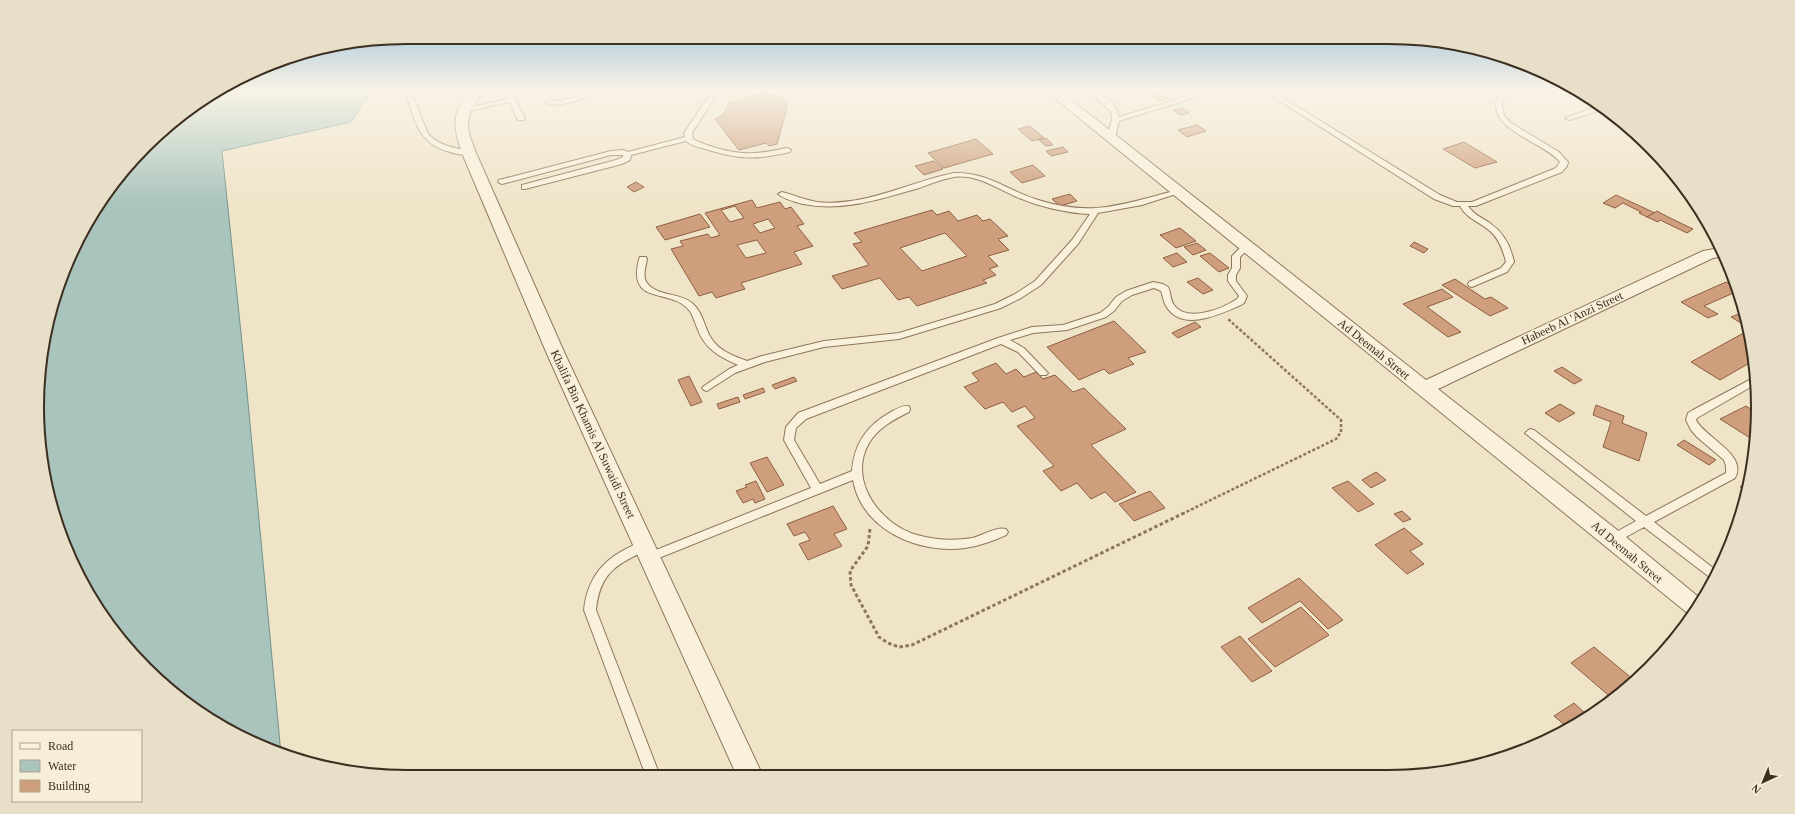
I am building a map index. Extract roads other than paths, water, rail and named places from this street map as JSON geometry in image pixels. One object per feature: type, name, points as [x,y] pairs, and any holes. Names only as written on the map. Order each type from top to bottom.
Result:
[{"type":"street","name":"Khalifa Bin Khamis Al Suwaidi Street","points":[[462,129],[469,153],[556,354],[648,551],[747,770]]},
{"type":"street","name":"Ad Deemah Street","points":[[1100,129],[1423,389],[1613,539],[1692,605]]},
{"type":"street","name":"Habeeb Al 'Anzi Street","points":[[1423,389],[1709,254],[1717,253]]},
{"type":"lane","points":[[423,129],[429,140],[449,150],[469,153]]},
{"type":"lane","points":[[688,138],[688,133],[691,129]]},
{"type":"lane","points":[[1111,138],[1114,129]]},
{"type":"lane","points":[[1328,129],[1437,197],[1449,202],[1462,204],[1478,202],[1560,170],[1563,166],[1564,162],[1556,153],[1516,129]]},
{"type":"lane","points":[[688,138],[696,144],[742,157],[755,157],[788,150]]},
{"type":"lane","points":[[502,182],[611,153],[623,152],[627,154],[688,138]]},
{"type":"lane","points":[[526,187],[619,162],[627,158],[627,154]]},
{"type":"lane","points":[[782,194],[794,200],[810,204],[843,205],[864,201],[943,178],[966,175],[987,179],[1029,200],[1049,206],[1066,210],[1095,212],[1119,209],[1178,192]]},
{"type":"lane","points":[[1462,204],[1469,214],[1496,232],[1508,251],[1510,262],[1504,270],[1472,284]]},
{"type":"lane","points":[[707,388],[726,375],[747,365],[777,355],[824,344],[899,336],[998,306],[1018,296],[1038,283],[1075,242],[1095,212]]},
{"type":"lane","points":[[817,488],[789,440],[791,427],[798,419],[1001,340],[1032,330],[1064,328],[1098,316],[1111,309],[1124,296],[1153,285],[1160,286],[1165,289],[1171,306],[1183,315],[1201,316],[1238,303],[1243,299],[1242,293],[1234,284],[1232,278],[1236,268],[1236,256],[1246,247]]},
{"type":"lane","points":[[643,259],[639,274],[644,285],[649,290],[679,299],[689,305],[694,311],[705,338],[712,346],[721,353],[747,365]]},
{"type":"lane","points":[[1001,340],[1021,350],[1043,373]]},
{"type":"lane","points":[[1613,539],[1731,475],[1733,468],[1730,459],[1723,450],[1696,430],[1691,420],[1692,416],[1696,413],[1750,385]]},
{"type":"lane","points":[[905,409],[888,418],[874,429],[864,442],[858,457],[856,474],[862,495],[871,510],[884,522],[900,533],[927,542],[941,544],[963,544],[984,540],[1002,532]]},
{"type":"lane","points":[[1530,433],[1711,573]]},
{"type":"lane","points":[[651,770],[590,610],[593,589],[604,570],[616,560],[648,551],[856,474]]},
{"type":"water","points":[[174,129],[320,129],[222,151],[246,381],[280,747],[246,733],[205,709],[186,695],[150,664],[105,609],[81,568],[63,524],[56,501],[47,454],[44,407],[45,383],[47,360],[56,313],[63,290],[81,246],[105,205],[150,150]]}]
